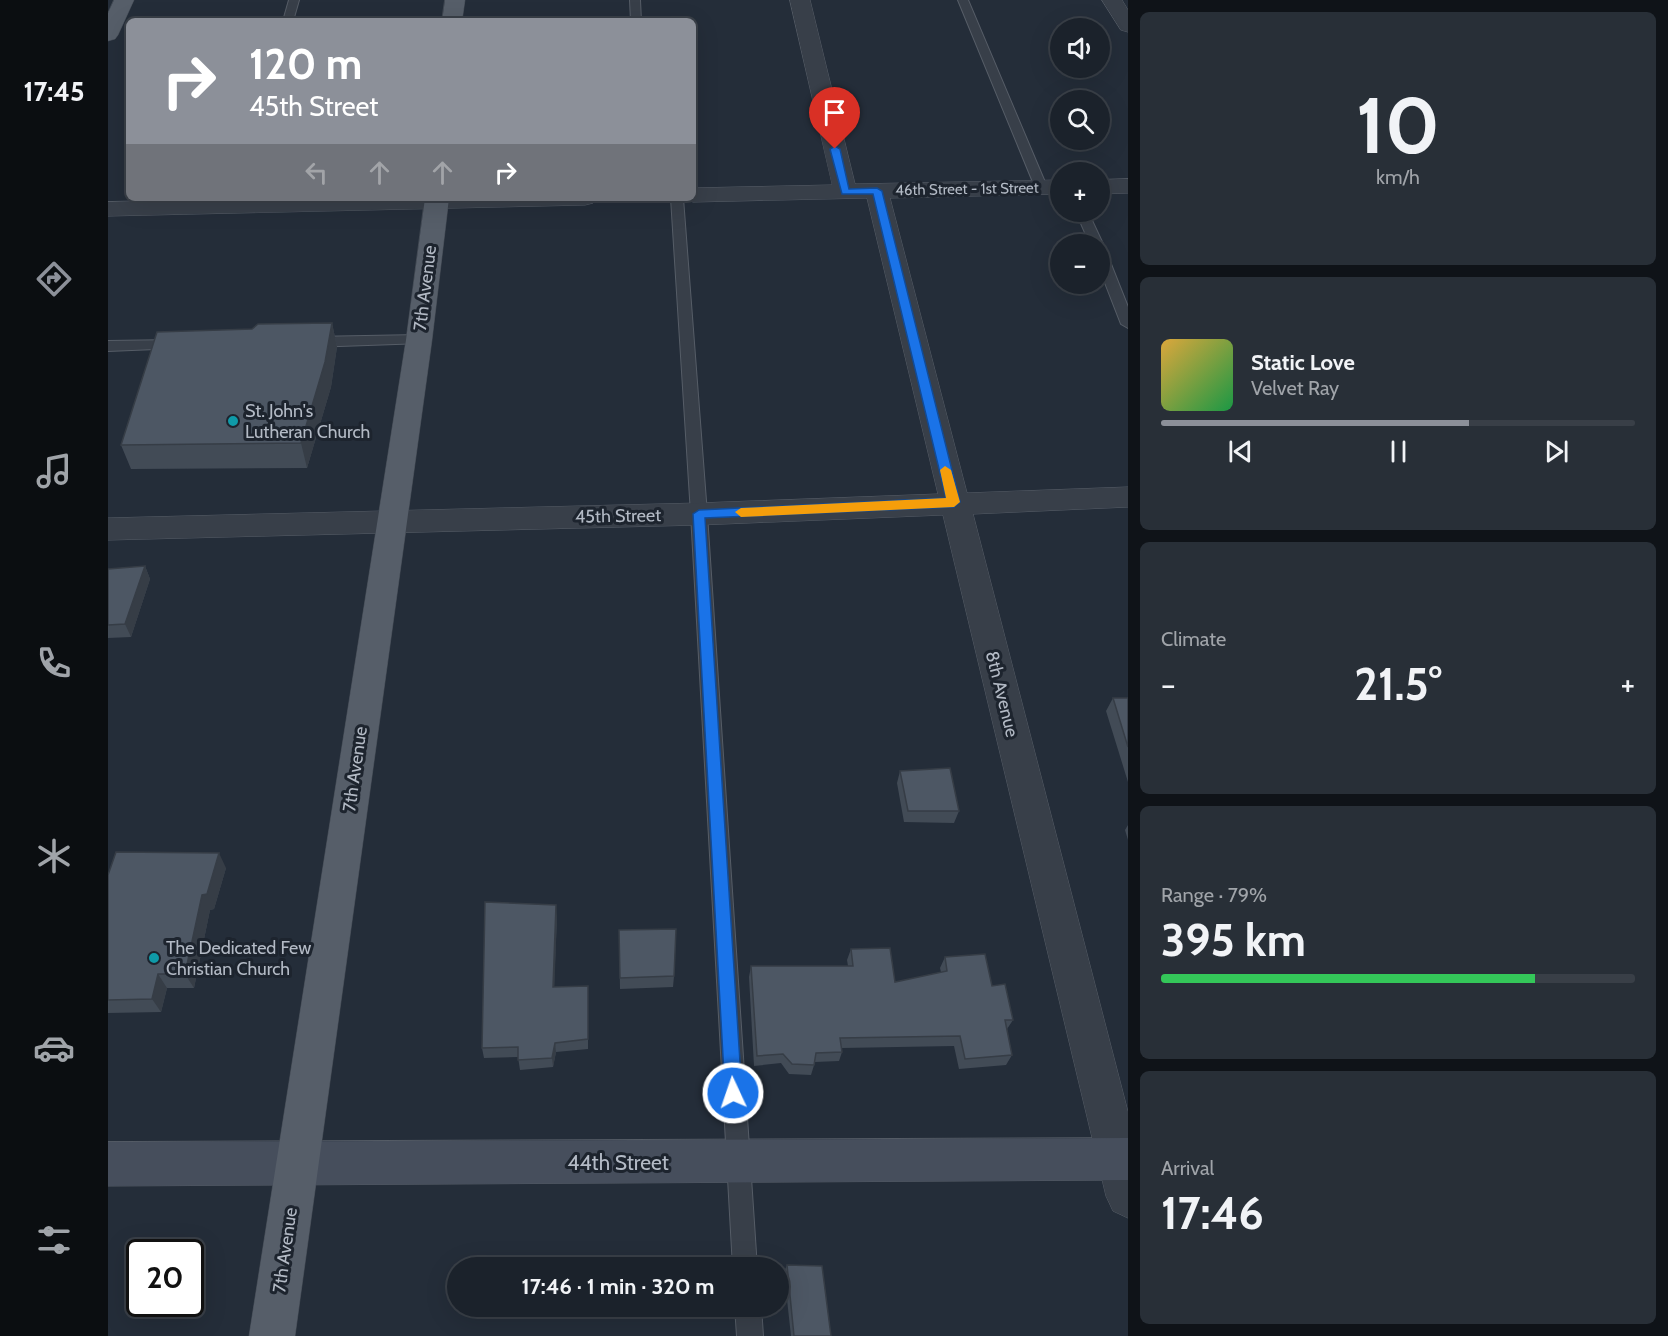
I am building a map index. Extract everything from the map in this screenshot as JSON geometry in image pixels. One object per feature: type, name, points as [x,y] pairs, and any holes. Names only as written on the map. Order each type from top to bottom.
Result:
[{"type":"main road","points":[[108,35],[124,0]]},
{"type":"main road","points":[[452,18],[455,0]]},
{"type":"main road","name":"7th Avenue","points":[[272,1336],[390,521],[419,340],[436,201]]},
{"type":"street","name":"8th Avenue","points":[[800,0],[861,192],[954,502],[1125,1171]]},
{"type":"street","points":[[1112,0],[1128,27]]},
{"type":"street","points":[[1110,186],[1128,186]]},
{"type":"street","name":"46th Street - 1st Street","points":[[696,195],[1050,187]]},
{"type":"street","points":[[108,209],[234,202],[335,201]]},
{"type":"street","name":"45th Street","points":[[108,528],[699,514],[954,502],[1128,497]]},
{"type":"street","name":"44th Street","points":[[108,1164],[738,1162],[1125,1171]]},
{"type":"lane","points":[[289,18],[294,0]]},
{"type":"lane","points":[[635,0],[636,18]]},
{"type":"lane","points":[[963,0],[1050,185]]},
{"type":"lane","points":[[677,201],[699,514],[744,1257]]},
{"type":"lane","points":[[1110,279],[1128,324]]},
{"type":"lane","points":[[299,343],[419,340]]},
{"type":"lane","points":[[108,346],[192,345]]},
{"type":"lane","points":[[748,1317],[750,1336]]},
{"type":"building","name":"St. John's Lutheran Church","points":[[332,323],[325,362],[301,443],[121,445],[157,332],[252,329],[258,324]]},
{"type":"building","points":[[145,566],[125,624],[108,625],[108,569]]},
{"type":"building","points":[[1113,698],[1128,698],[1128,747]]},
{"type":"building","points":[[950,768],[959,811],[908,811],[900,771]]},
{"type":"building","points":[[116,852],[219,853],[207,894],[202,895],[185,974],[158,974],[152,999],[108,1000],[108,875]]},
{"type":"building","points":[[485,902],[556,905],[553,987],[588,986],[588,1039],[555,1043],[552,1058],[518,1060],[518,1047],[482,1048]]},
{"type":"building","points":[[676,929],[674,976],[620,978],[619,930]]},
{"type":"building","points":[[890,948],[895,982],[947,971],[945,957],[985,954],[992,986],[1005,984],[1013,1020],[1005,1020],[1012,1055],[965,1059],[960,1036],[840,1038],[842,1052],[816,1053],[814,1065],[792,1064],[783,1054],[757,1056],[751,966],[853,966],[851,949]]},
{"type":"building","points":[[789,1265],[822,1266],[831,1336],[794,1336]]},
{"type":"slow traffic","points":[[741,512],[954,502],[945,470]]},
{"type":"place","name":"St. John's Lutheran Church","points":[[233,421]]},
{"type":"place","name":"The Dedicated Few Christian Church","points":[[154,958]]},
{"type":"route","points":[[733,1093],[699,514],[954,502],[877,191],[845,192],[835,149]]}]
